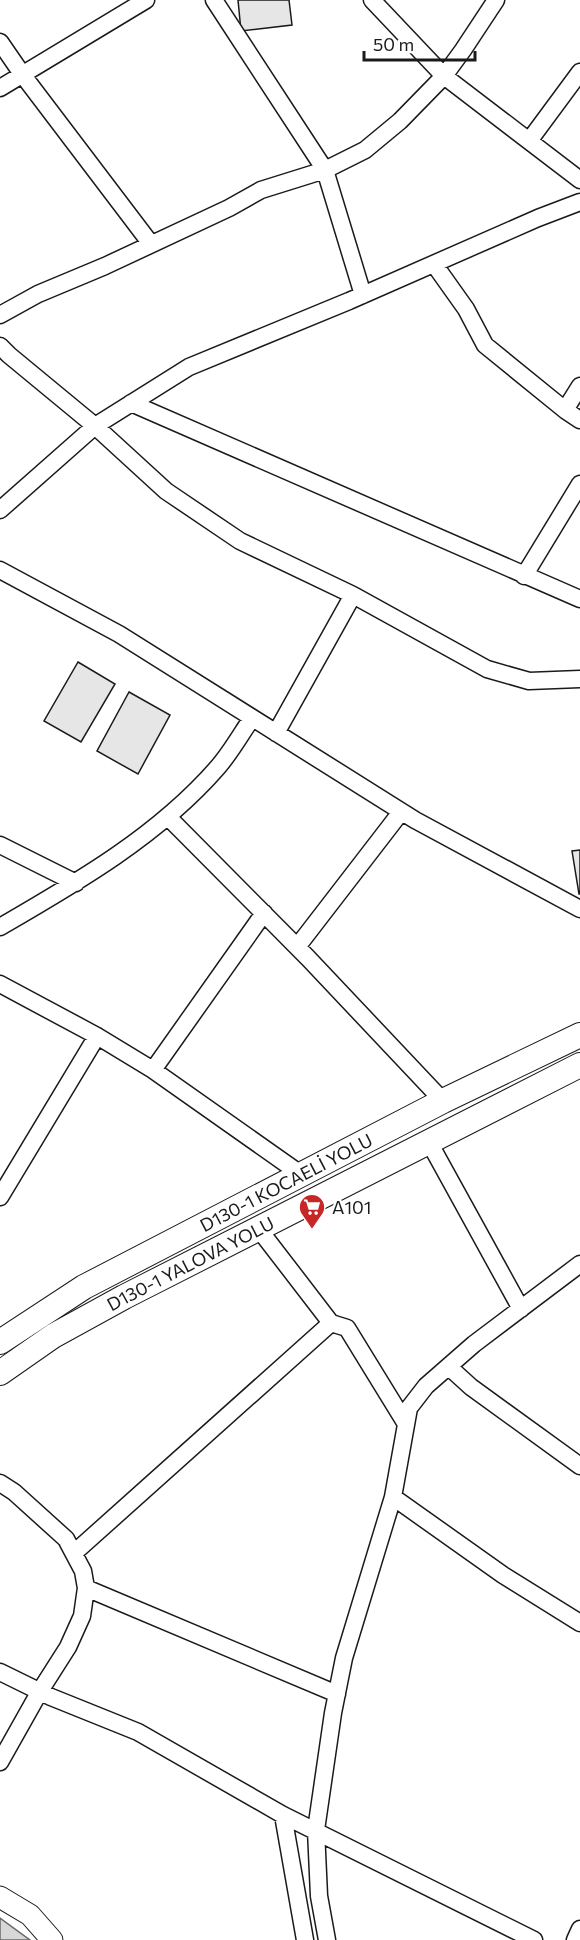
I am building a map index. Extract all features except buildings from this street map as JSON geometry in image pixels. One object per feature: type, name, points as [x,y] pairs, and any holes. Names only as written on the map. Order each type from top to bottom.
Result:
[{"type":"highway","name":"D130-1 KOCAELİ YOLU","points":[[0,1342],[84,1287],[443,1101],[580,1035]]},
{"type":"highway","name":"D130-1 YALOVA YOLU","points":[[0,1373],[53,1336],[124,1297],[580,1065]]},
{"type":"main road","points":[[0,1897],[30,1915],[52,1940]]},
{"type":"street","points":[[0,88],[146,0]]},
{"type":"street","points":[[214,0],[326,170],[363,295]]},
{"type":"street","points":[[372,0],[444,76],[580,180]]},
{"type":"street","points":[[0,315],[38,294],[229,208],[261,190],[326,170],[365,150],[400,121],[444,76],[496,0]]},
{"type":"street","points":[[0,42],[151,244]]},
{"type":"street","points":[[529,141],[580,72]]},
{"type":"street","points":[[0,510],[95,426],[189,366],[363,295],[538,218],[580,202]]},
{"type":"street","points":[[434,264],[466,309],[485,345],[580,420]]},
{"type":"street","points":[[3,355],[95,426],[166,491],[240,541],[353,595],[487,669],[529,681],[580,679]]},
{"type":"street","points":[[565,410],[580,386]]},
{"type":"street","points":[[131,403],[580,599]]},
{"type":"street","points":[[524,576],[580,484]]},
{"type":"street","points":[[0,570],[119,634],[401,812],[580,909]]},
{"type":"street","points":[[276,733],[353,595]]},
{"type":"street","points":[[0,927],[76,883],[168,817],[218,766],[252,718]]},
{"type":"street","points":[[297,947],[401,812]]},
{"type":"street","points":[[168,817],[297,947],[443,1101]]},
{"type":"street","points":[[0,845],[76,883]]},
{"type":"street","points":[[153,1070],[264,913]]},
{"type":"street","points":[[0,984],[97,1036],[153,1070],[302,1175]]},
{"type":"street","points":[[0,1197],[97,1036]]},
{"type":"street","points":[[429,1142],[521,1309]]},
{"type":"street","points":[[258,1228],[331,1323],[347,1328],[406,1424]]},
{"type":"street","points":[[327,1940],[319,1896],[316,1830],[344,1659],[393,1497],[409,1408],[426,1386],[474,1344],[580,1264]]},
{"type":"street","points":[[567,1276],[580,1287]]},
{"type":"street","points":[[74,1553],[331,1323]]},
{"type":"street","points":[[449,1367],[471,1387],[580,1466]]},
{"type":"street","points":[[0,1483],[14,1492],[66,1539],[83,1572],[86,1588],[82,1616],[68,1647],[0,1762]]},
{"type":"street","points":[[393,1497],[503,1575],[580,1623]]},
{"type":"street","points":[[86,1588],[338,1694]]},
{"type":"street","points":[[0,1672],[138,1732],[284,1815],[534,1940]]},
{"type":"street","points":[[284,1815],[305,1940]]},
{"type":"street","points":[[575,1940],[580,1929]]},
{"type":"shaded area","points":[[0,1918],[30,1940],[0,1940]]},
{"type":"place","name":"A101","points":[[312,1230]]}]
